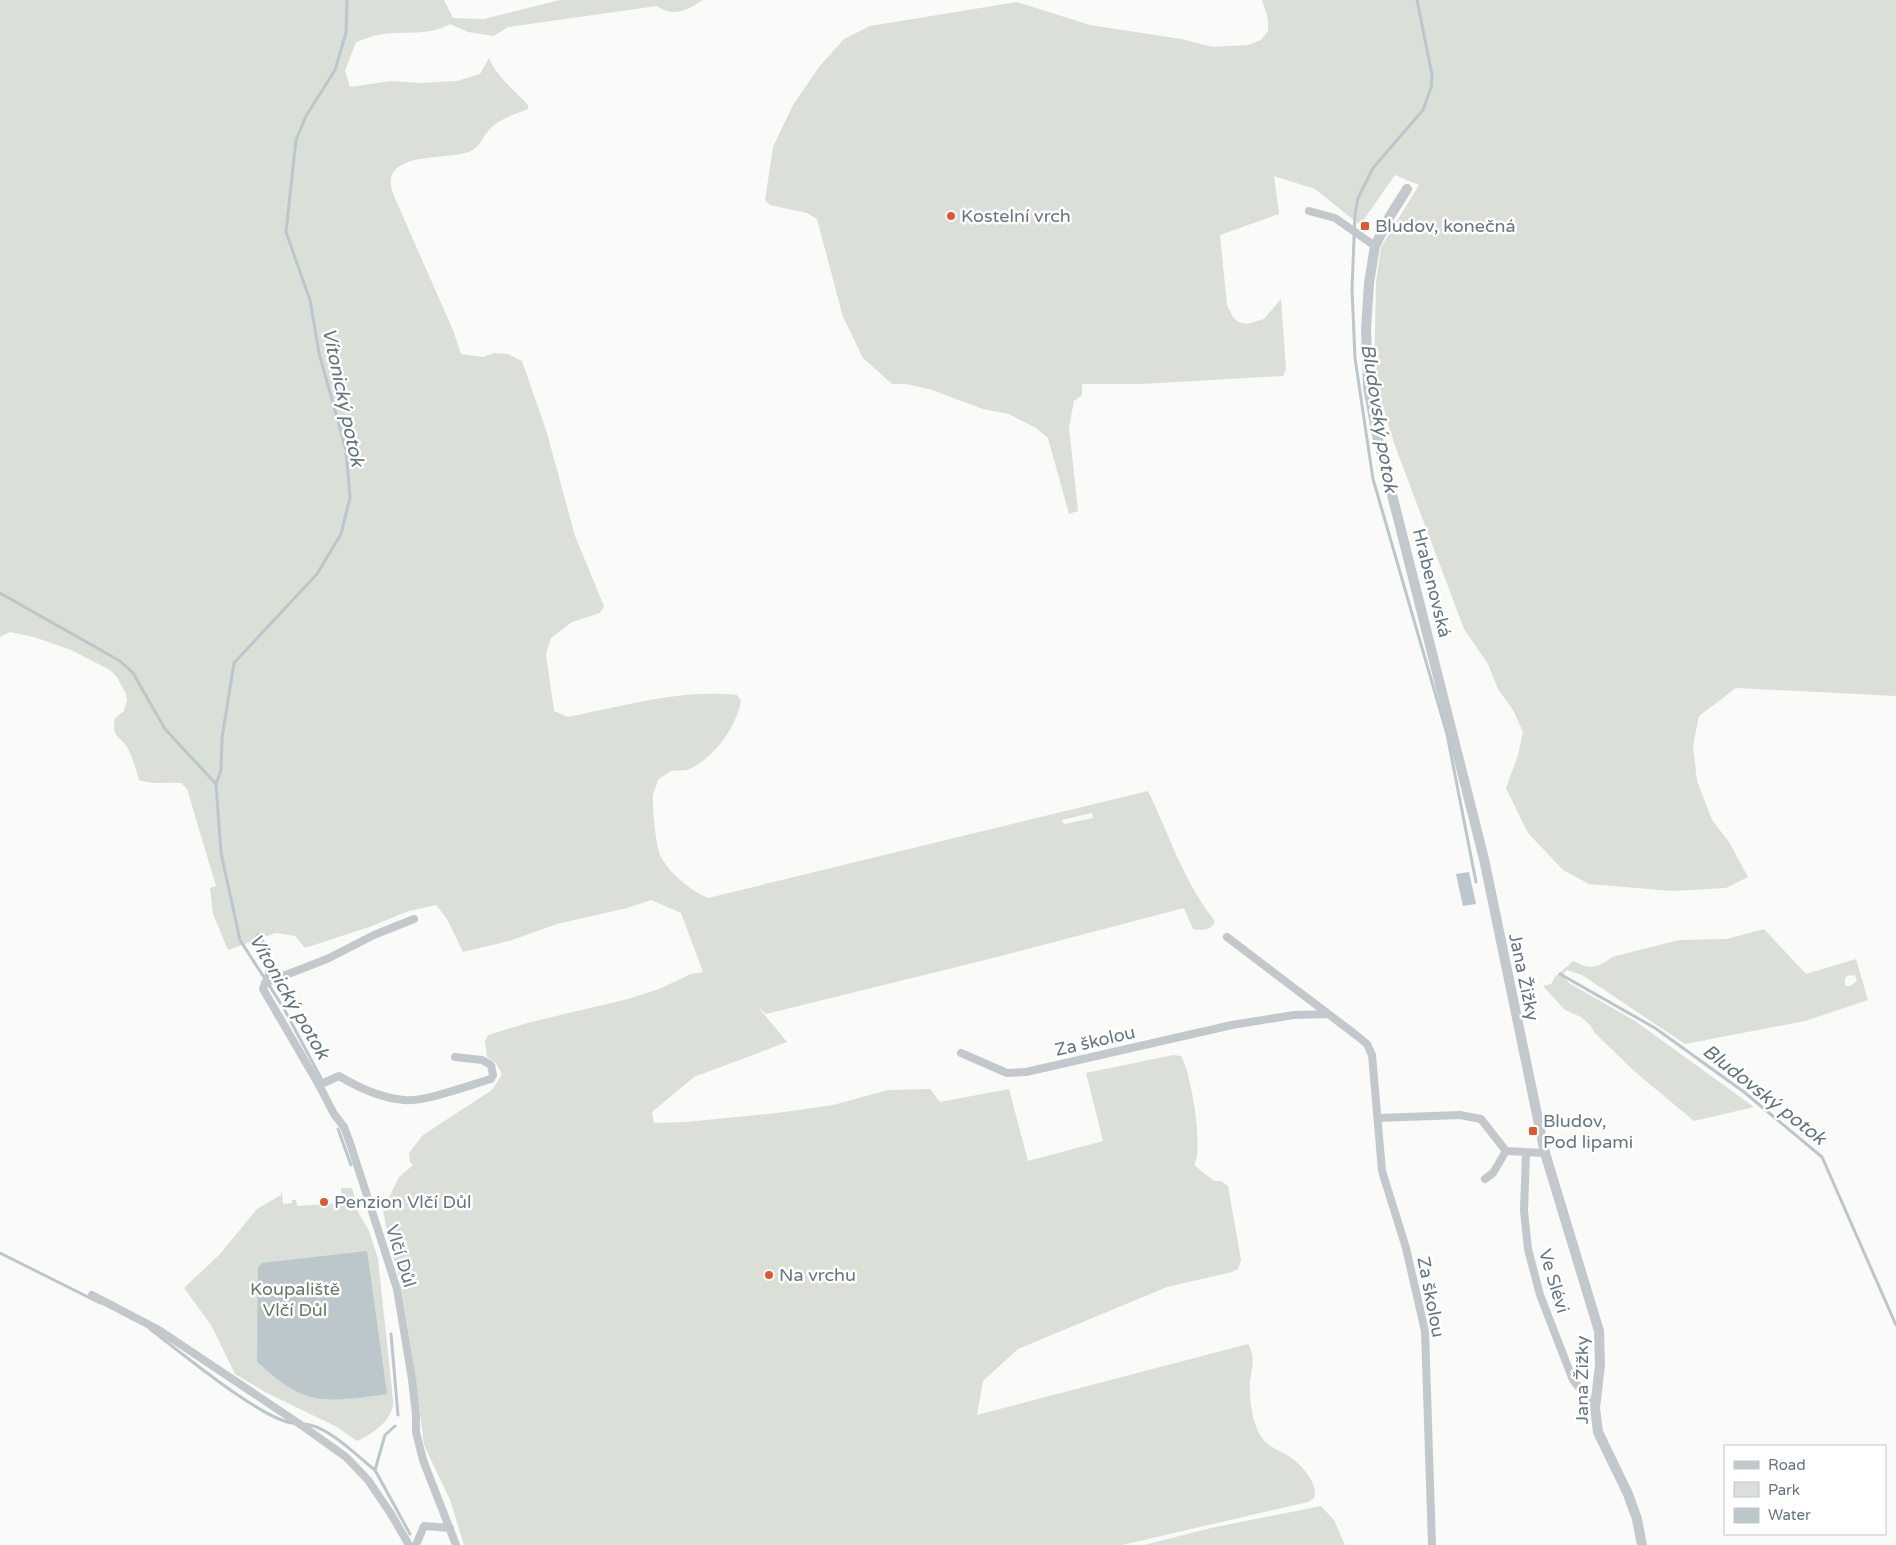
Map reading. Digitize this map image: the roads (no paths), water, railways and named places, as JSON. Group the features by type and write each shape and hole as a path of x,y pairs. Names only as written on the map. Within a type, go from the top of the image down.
{"street":[{"name":"Hrabenovská","path":"1407,189 1390,216 1375,246 1369,283 1366,329 1368,388 1380,444 1484,859 1497,925"},
{"path":"1309,210 1335,218 1375,246"},
{"path":"265,983 320,962 374,935 414,919"},
{"name":"Jana Žižky","path":"1497,925 1545,1153 1600,1331 1600,1365 1595,1408 1598,1432 1628,1494 1637,1519 1642,1545"},
{"name":"Za školou","path":"1228,937 1367,1044 1372,1055 1382,1171 1406,1248 1425,1331 1432,1545"},
{"name":"Vlčí Důl","path":"259,938 269,969 263,989 334,1114 344,1127 351,1146 397,1289 412,1380 416,1432 423,1460 456,1545"},
{"name":"Za školou","path":"961,1053 1007,1073 1026,1072 1232,1024 1294,1015 1328,1014"},
{"path":"319,1085 339,1076 359,1088 383,1096 406,1100 424,1098 491,1080 493,1075 490,1065 482,1060 455,1057"},
{"path":"1378,1118 1460,1115 1481,1119 1506,1150 1545,1153"},
{"path":"1485,1179 1493,1173 1506,1150"},
{"name":"Ve Slévi","path":"1526,1152 1524,1211 1528,1248 1540,1295 1573,1380 1595,1408"},
{"path":"92,1295 158,1330 346,1457 368,1480 409,1545"},
{"path":"416,1545 424,1526 450,1528"}],"water":[{"path":"1469,872 1476,904 1463,906 1456,874"},
{"path":"367,1251 387,1394 356,1398 324,1399 314,1398 292,1389 257,1362 258,1267 262,1263"}],"waterway":[{"name":"Vítonický potok","path":"322,1080 283,1007 240,940 221,853 216,784 221,770 222,738 234,663 317,574 341,534 350,498 346,450 319,353 310,300 286,232 296,140 306,116 335,70 346,33 347,0"},
{"name":"Bludovský potok","path":"1417,0 1432,75 1431,88 1423,110 1373,168 1358,198 1355,214 1352,289 1355,358 1373,479 1447,734 1476,882"},
{"path":"0,593 120,661 133,673 165,729 216,784"},
{"name":"Bludovský potok","path":"1560,974 1655,1028 1744,1092 1822,1157 1896,1325"},
{"name":"Vítonický potok","path":"338,1129 351,1165"},
{"path":"0,1253 100,1303"},
{"path":"150,1329 221,1384 263,1411 280,1420 294,1423"},
{"name":"Vítonický potok","path":"391,1334 398,1415"},
{"path":"303,1424 312,1425 331,1435 375,1470"},
{"name":"Vítonický potok","path":"395,1426 385,1435 375,1470 410,1534"}],"place":[{"name":"Kostelní vrch","path":"951,216"},
{"name":"Bludov, konečná","path":"1365,226"},
{"name":"Bludov, Pod lipami","path":"1533,1131"},
{"name":"Penzion Vlčí Důl","path":"324,1202"},
{"name":"Na vrchu","path":"769,1275"}],"park label":[{"name":"Koupaliště Vlčí Důl","path":"295,1299"}]}
